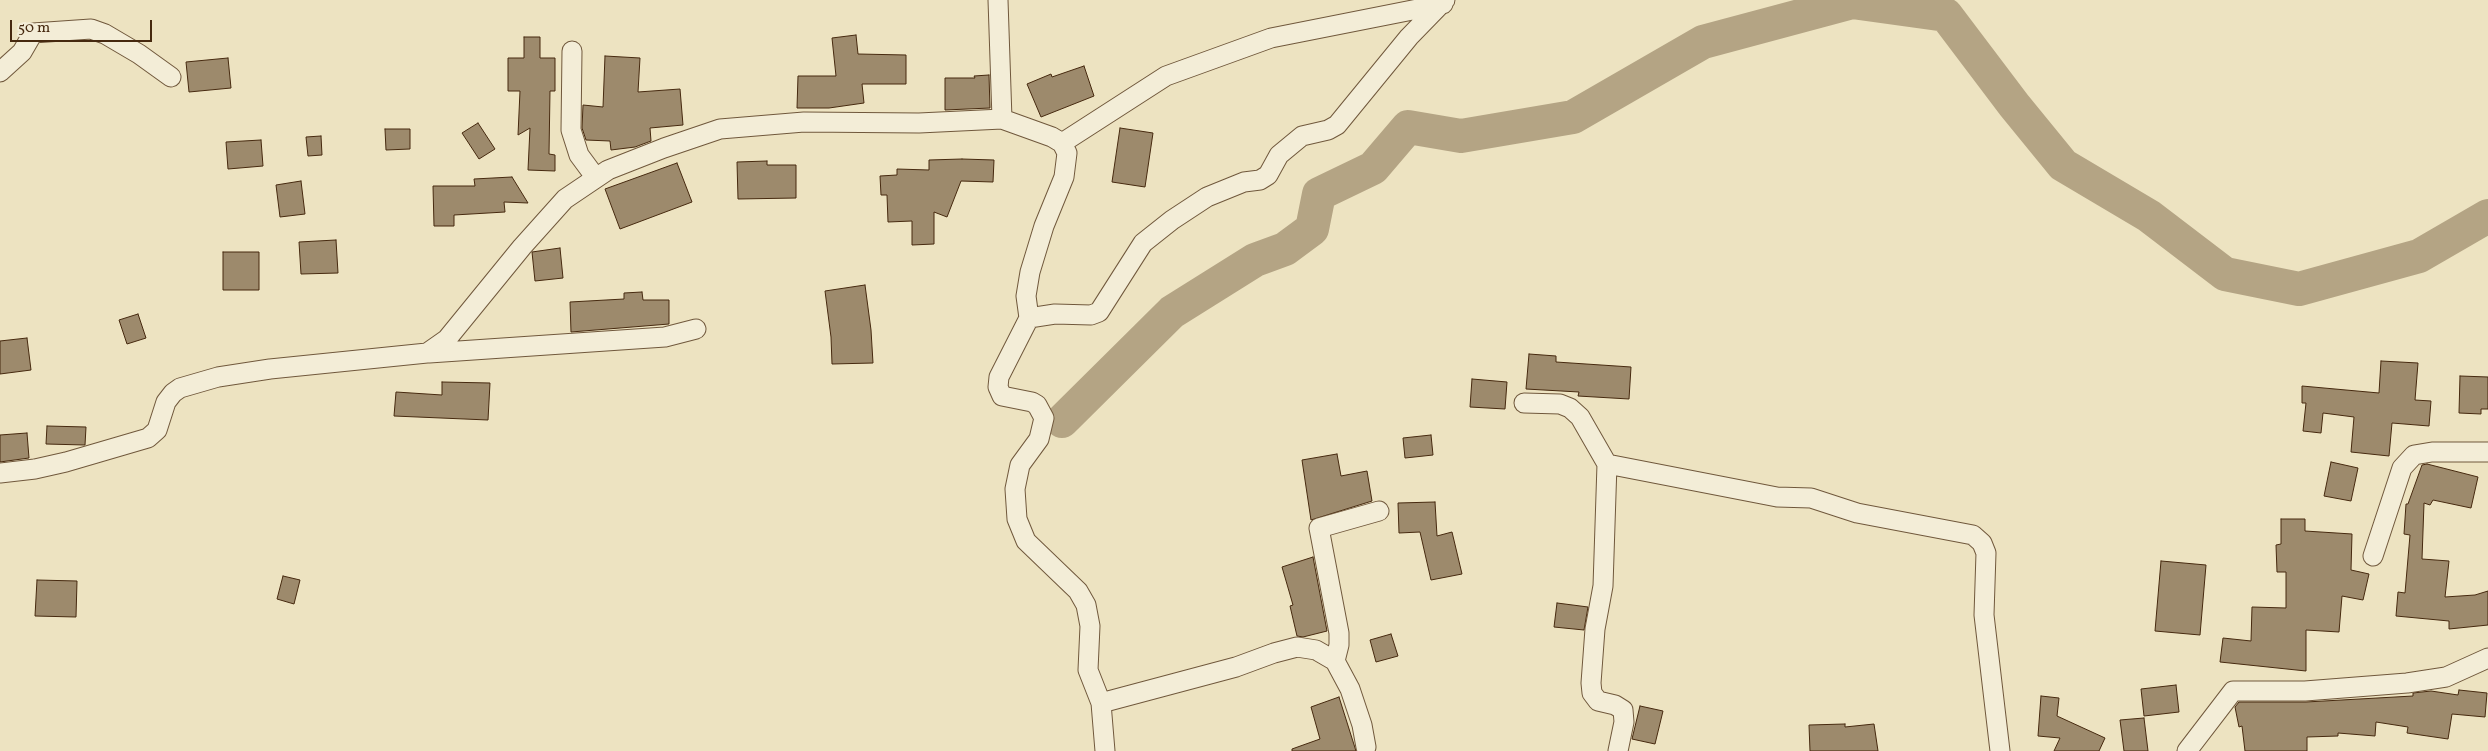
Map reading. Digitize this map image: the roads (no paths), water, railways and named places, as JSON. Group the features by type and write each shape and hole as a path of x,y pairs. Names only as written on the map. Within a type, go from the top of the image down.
{"street":[{"path":"998,0 1002,119"},
{"path":"1062,143 1166,76 1271,38 1444,2"},
{"path":"1029,318 1056,314 1091,315 1099,312 1106,303 1110,292 1143,244 1172,220 1207,197 1244,182 1260,180 1268,175 1279,155 1302,136 1328,130 1337,125 1409,37 1444,2"},
{"path":"0,72 22,52 33,33 92,29 114,39 171,77"},
{"path":"572,51 571,130 579,155 596,178"},
{"path":"427,353 447,339 522,247 565,199 608,170 720,129 804,122 919,123 1002,119 1062,143 1067,153 1064,177 1034,255 1026,296 1029,318 1006,362 998,387 1002,396 1032,402 1037,405 1044,418 1039,439 1020,465 1015,489 1017,519 1026,541 1078,590 1086,605 1090,626 1088,670 1101,703 1105,751"},
{"path":"0,473 35,469 66,462 148,438 157,430 166,402 173,393 180,388 218,377 427,353 665,337 696,329"},
{"path":"1524,403 1560,404 1570,408 1580,417 1607,464 1603,586 1595,628 1591,683 1594,697 1598,701 1620,706 1623,710 1624,722 1618,751"},
{"path":"2373,556 2402,468 2414,455 2432,452 2488,452"},
{"path":"1607,464 1777,497 1811,498 1856,513 1973,535 1982,543 1986,554 1984,615 2000,751"},
{"path":"1335,661 1339,645 1339,633 1319,528 1379,511"},
{"path":"1101,703 1177,684 1297,647 1316,650 1335,661 1353,698 1362,726 1366,747"},
{"path":"2187,751 2233,691 2305,691 2407,683 2446,677 2488,658"}],"waterway":[{"path":"1062,421 1172,312 1255,260 1285,249 1312,229 1319,194 1373,168 1408,127 1461,136 1573,117 1703,42 1852,2 1946,15 2014,105 2063,165 2149,216 2225,274 2299,289 2419,256 2488,216"}]}
